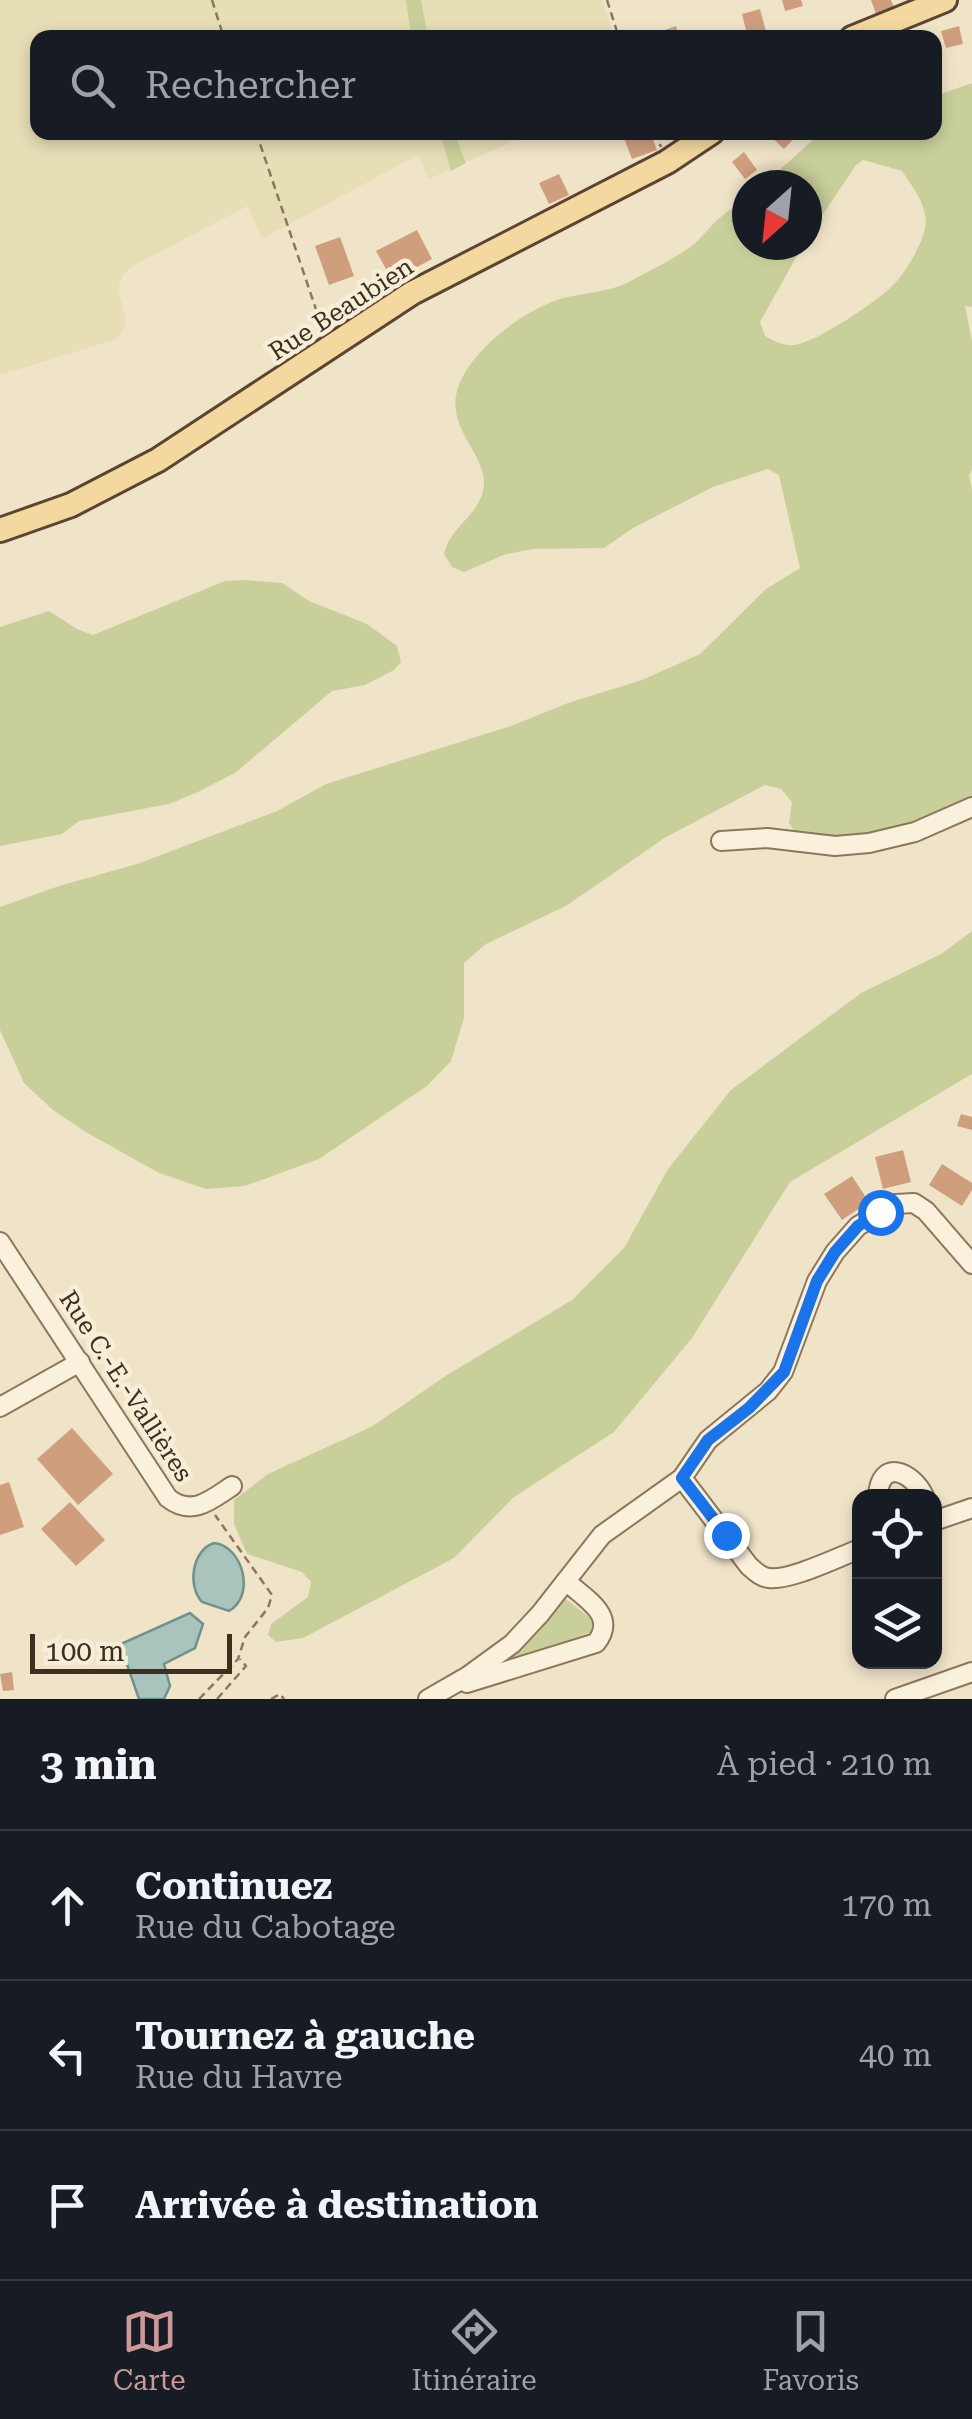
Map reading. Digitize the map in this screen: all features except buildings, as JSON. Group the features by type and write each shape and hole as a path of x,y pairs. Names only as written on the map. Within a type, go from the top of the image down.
{"main road":[{"path":"872,30 945,0"},
{"name":"Rue Beaubien","path":"0,530 71,504 158,460 412,293 667,162 700,140"}],"street":[{"path":"721,841 768,838 835,846 870,843 915,832 972,808"},
{"path":"428,1699 512,1644 602,1535 682,1478 708,1440 749,1408 784,1372 817,1281 858,1226 895,1204 914,1203 926,1211 972,1264"},
{"name":"Rue C.-E.-Vallières","path":"0,1242 168,1498 188,1508 208,1502 232,1486"},
{"path":"0,1407 80,1362"},
{"path":"879,1489 887,1474 899,1472 909,1476 919,1489"},
{"path":"682,1478 749,1566 762,1577 775,1579 852,1552"},
{"path":"942,1519 972,1508"},
{"path":"448,1688 596,1642 606,1626 604,1616 566,1582"},
{"path":"895,1699 972,1672"}],"path":[{"path":"212,0 221,30"},
{"path":"606,0 616,30"},
{"path":"259,140 314,306 332,346"},
{"path":"200,1699 238,1658 245,1637 268,1608 272,1595 208,1502"},
{"path":"217,1699 246,1666 238,1658"},
{"path":"271,1699 280,1694 284,1699"}],"shaded area":[{"path":"0,0 602,0 610,30 30,30 30,140 515,140 429,179 418,155 262,239 248,206 134,265 123,275 118,289 126,320 117,339 0,375"}],"green space":[{"path":"406,0 421,0 427,30 410,30"},
{"path":"972,83 972,307 965,306 972,341 972,802 953,812 852,843 797,835 789,823 792,802 781,789 765,785 666,837 566,906 486,944 464,963 464,1018 451,1061 427,1086 319,1159 245,1186 206,1189 159,1173 84,1131 24,1083 0,1030 0,907 137,864 277,811 326,784 642,680 700,654 766,589 800,568 779,475 768,469 713,487 633,528 604,548 533,549 506,554 464,572 452,567 444,554 453,535 478,504 484,484 479,462 457,417 457,391 485,347 532,311 563,298 619,286 689,248 732,209 732,260 795,260 760,322 765,336 794,345 815,338 870,304 900,277 923,236 923,206 902,171 863,160 822,216 822,170 780,170 813,140 942,140 942,94"},
{"path":"442,140 457,140 466,163 451,171"},
{"path":"225,581 282,583 309,601 367,624 397,646 401,662 365,685 332,691 235,773 198,792 169,804 79,821 62,834 0,846 0,627 49,611 93,635"},
{"path":"972,931 972,1074 790,1182 692,1338 614,1432 514,1497 454,1558 303,1638 276,1642 268,1635 271,1624 308,1597 311,1582 302,1572 247,1554 234,1524 234,1500 268,1474 371,1427 447,1375 572,1300 624,1248 668,1169 731,1090 861,993 941,954"},
{"path":"566,1599 594,1621 594,1631 512,1660 513,1653"}],"water":[{"path":"214,1543 232,1553 243,1572 242,1594 229,1611 202,1602 194,1587 197,1561"},
{"path":"190,1613 203,1624 195,1648 164,1664 170,1686 164,1699 139,1699 123,1643"}],"route":[{"path":"726,1535 682,1478 708,1440 768,1391 784,1372 817,1281 858,1226 880,1212"}]}
